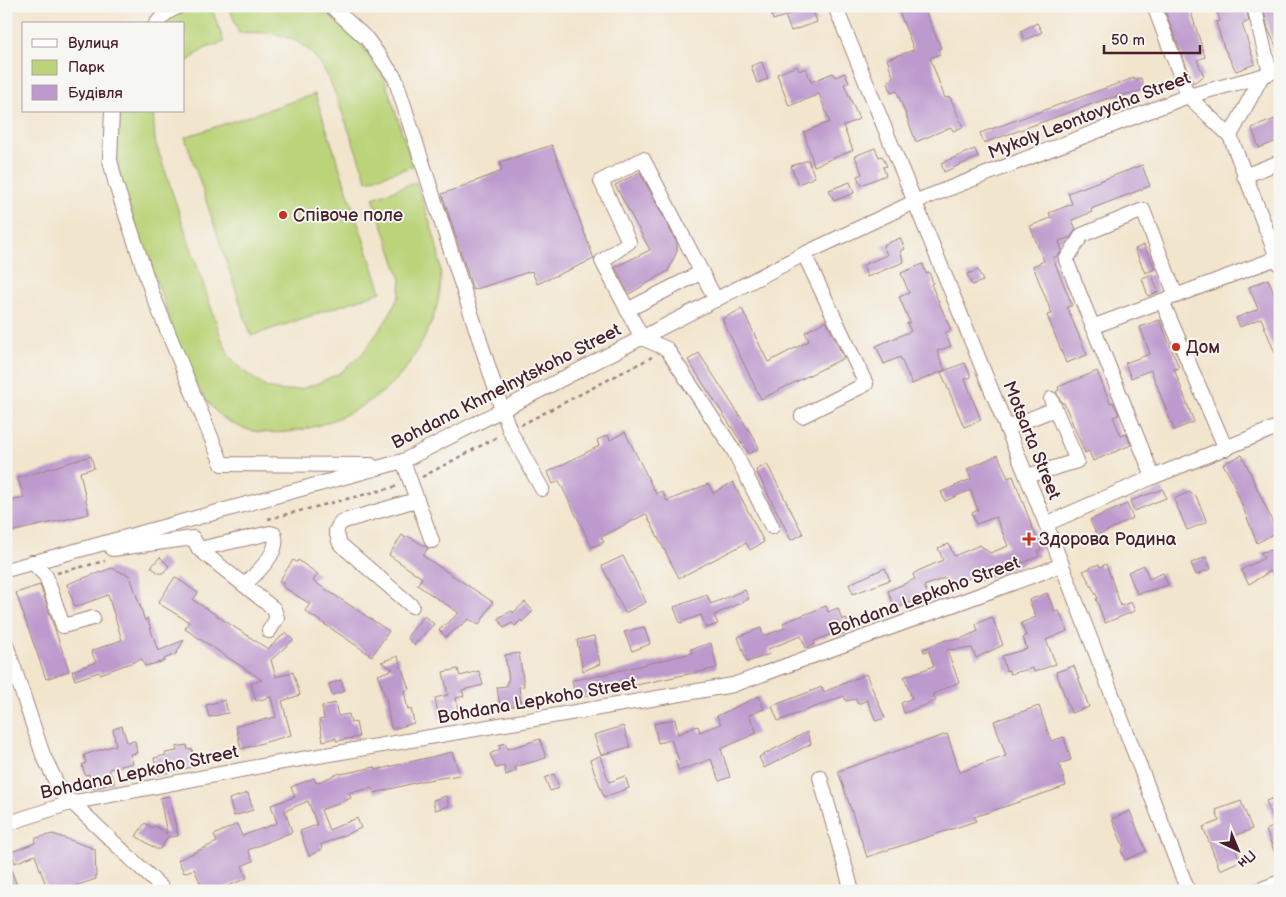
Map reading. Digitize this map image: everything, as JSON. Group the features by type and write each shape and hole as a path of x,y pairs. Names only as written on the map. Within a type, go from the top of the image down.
{"street":[{"path":"158,22 166,13 179,6"},
{"path":"331,6 367,39 395,78 502,409 510,431 542,489"},
{"name":"Motsarta Street","path":"835,6 1046,524 1188,891"},
{"path":"1092,327 1176,296 1278,262 1230,136 1188,96 1154,6"},
{"path":"1230,136 1270,72 1254,6"},
{"name":"Mykoly Leontovycha Street","path":"914,202 1188,96 1270,72"},
{"path":"112,112 110,160 116,185 152,292 222,464 389,466"},
{"path":"716,300 643,160 601,181 629,242 602,261 642,338 667,349 734,451 772,527"},
{"path":"1244,176 1280,162"},
{"name":"Bohdana Khmelnytskoho Street","path":"6,570 403,461 804,254 914,202"},
{"path":"1153,477 1066,260 1082,235 1143,210 1176,296"},
{"path":"802,416 866,384 804,254"},
{"path":"627,310 702,272"},
{"path":"1162,301 1226,449"},
{"path":"1006,428 1054,404 1077,461 1026,476"},
{"path":"1046,524 1153,477 1280,426"},
{"path":"403,461 432,541"},
{"path":"412,606 340,544 336,531 341,522 416,500"},
{"path":"199,549 270,533 274,534 276,541 271,553 244,585"},
{"path":"56,557 193,538 199,549 277,613 275,623 269,631"},
{"path":"32,562 46,576 63,626 92,618"},
{"name":"Bohdana Lepkoho Street","path":"6,824 70,803 282,763 733,685 1062,565"},
{"path":"6,644 54,781 70,803 165,891"},
{"path":"820,778 852,891"},
{"path":"1257,891 1280,882"}],"green space":[{"path":"192,6 211,6 224,42 204,49 185,63 185,22 168,22 174,16"},
{"path":"229,6 315,6 344,24 363,47 385,80 413,166 367,181 335,92 318,61 308,49 280,35 239,33"},
{"name":"Співоче поле","path":"315,94 381,292 251,336 185,137"},
{"path":"118,112 153,112 155,141 229,356 245,372 265,387 281,391 301,389 340,373 362,354 386,321 399,296 401,280 373,198 416,182 435,238 441,282 433,318 409,364 394,382 359,408 315,426 269,433 247,429 222,417 202,394 182,356 162,296 128,206 120,175 117,143"}],"building":[{"path":"769,6 783,6 786,15 811,6 817,22 791,31 785,16 773,20"},
{"path":"897,6 923,6 941,48 938,49 940,54 930,58 945,98 950,97 963,127 953,131 951,127 916,142 897,91 891,93 888,82 893,77 887,59 914,50"},
{"path":"1163,6 1189,6 1205,57 1197,60 1204,76 1193,83"},
{"path":"1215,6 1245,6 1249,21 1242,24 1255,64 1236,71 1224,48 1216,22 1220,21"},
{"path":"1263,6 1280,6 1280,54 1268,29"},
{"path":"1037,23 1042,32 1025,40 1021,31"},
{"path":"762,62 768,79 757,83 751,66"},
{"path":"797,66 799,71 806,68 811,82 833,73 835,77 845,73 849,82 844,84 859,119 843,126 853,150 814,166 804,132 830,122 819,94 789,106 777,74"},
{"path":"1134,78 1134,80 1141,78 1144,90 1106,99 984,143 980,133"},
{"path":"1280,117 1280,140 1259,148 1252,128"},
{"path":"552,145 594,259 537,284 532,271 473,290 442,194 502,171 500,162"},
{"path":"875,148 879,157 882,156 887,166 883,167 886,175 861,185 857,176 862,174 855,156"},
{"path":"975,149 978,157 944,172 941,163"},
{"path":"808,160 815,177 798,184 791,166"},
{"path":"1142,165 1150,186 1091,209 1092,212 1072,220 1076,229 1071,237 1059,241 1062,250 1059,255 1053,258 1072,305 1067,307 1087,355 1066,363 1047,315 1052,314 1033,266 1044,261 1030,226 1051,218 1049,213 1072,204 1068,193"},
{"path":"640,172 677,243 677,251 668,271 629,294 615,267 650,250 615,185"},
{"path":"850,182 854,193 834,201 829,190"},
{"path":"900,238 905,249 900,251 904,262 867,277 863,265 887,255 883,245"},
{"path":"1144,245 1155,269 1145,273 1135,249"},
{"path":"923,264 926,274 929,272 933,283 931,284 951,330 945,333 951,346 937,351 945,370 912,384 900,357 884,364 876,346 911,331 907,323 910,322 899,297 909,293 901,273"},
{"path":"978,270 983,281 972,285 967,274"},
{"path":"1152,274 1158,292 1148,296 1142,278"},
{"path":"1268,279 1280,307 1279,363 1261,318 1240,327 1236,318 1258,309 1249,287"},
{"path":"742,309 768,362 809,341 805,332 826,321 844,358 761,399 722,319"},
{"path":"1160,320 1179,368 1174,369 1194,422 1174,430 1151,370 1131,378 1125,363 1150,354 1140,327"},
{"path":"699,353 759,448 749,454 688,360"},
{"path":"965,363 971,377 965,379 981,420 964,427 941,372"},
{"path":"1097,371 1110,403 1113,402 1119,415 1113,417 1121,436 1126,434 1131,445 1093,461 1089,451 1085,453 1064,403 1062,403 1056,392 1059,390 1058,387"},
{"path":"625,432 656,494 662,491 667,501 708,484 713,493 733,482 764,542 750,550 746,543 679,578 646,514 601,537 604,542 592,547 559,481 553,484 548,472 599,446 597,440 608,435 610,440"},
{"path":"998,455 1008,478 1013,476 1041,550 1037,551 1039,556 984,579 982,574 949,585 946,578 942,579 924,586 928,595 895,609 888,591 915,579 913,574 943,560 938,548 949,544 954,556 980,545 990,553 1008,546 996,517 976,524 972,513 978,510 970,490 945,501 941,492 971,479 967,469"},
{"path":"1242,455 1277,532 1257,543 1232,480 1223,464"},
{"path":"91,456 94,468 80,472 89,514 6,533 6,502 24,498 18,478"},
{"path":"767,464 803,534 791,540 756,470"},
{"path":"1163,489 1166,498 1134,511 1130,501"},
{"path":"1189,492 1196,496 1207,522 1187,530 1174,499"},
{"path":"1127,504 1133,518 1097,536 1090,520"},
{"path":"402,535 406,538 408,536 428,548 423,556 493,602 479,625 469,619 446,637 439,630 459,613 417,585 422,578 389,555"},
{"path":"1280,549 1280,572 1272,575 1271,571 1249,584 1241,570 1264,558 1261,552"},
{"path":"623,556 646,602 625,613 602,566"},
{"path":"160,557 169,566 163,573 159,573 151,567"},
{"path":"1206,557 1211,569 1196,575 1191,563"},
{"path":"293,560 297,562 298,560 318,574 313,581 389,631 372,656 305,611 310,604 282,586 283,583 279,581"},
{"path":"1099,564 1100,567 1106,564 1121,606 1131,602 1135,611 1105,623 1096,599 1098,598 1083,571"},
{"path":"1144,565 1149,579 1163,573 1168,585 1137,594 1128,572"},
{"path":"112,568 130,576 145,621 147,618 158,651 184,640 176,654 164,659 165,661 145,666 142,659 100,674 99,672 75,680 72,671 96,662 91,651 122,640 108,595 75,607 67,584"},
{"path":"885,568 890,580 853,594 849,584"},
{"path":"175,577 198,593 193,600 268,649 286,632 293,640 271,660 276,677 293,672 300,695 282,701 291,735 241,749 236,726 276,717 271,697 256,701 251,683 262,680 185,629 189,622 158,603"},
{"path":"40,585 69,671 46,679 16,593"},
{"path":"745,590 749,599 714,615 718,624 706,628 701,615 680,623 674,607 707,595 711,604"},
{"path":"1047,593 1055,612 1059,611 1067,631 1046,640 1056,664 1034,672 1033,668 1010,674 1009,670 1006,671 1002,656 1027,649 1023,637 1026,636 1021,623 1036,617 1029,600"},
{"path":"525,602 533,611 522,622 521,620 515,626 512,623 504,628 498,618 512,611 513,613"},
{"path":"826,606 828,612 838,608 842,620 846,618 850,631 838,636 837,632 814,641 815,644 806,648 801,636 768,649 770,654 747,662 738,637 761,628 763,636 785,628 783,623"},
{"path":"424,616 434,624 414,645 407,637"},
{"path":"992,617 1003,645 976,658 972,648 947,650 959,682 933,694 936,701 904,713 901,703 912,698 904,677 934,666 929,651 924,652 923,649 946,640 960,639 978,631 976,624"},
{"path":"644,627 650,644 632,651 624,632"},
{"path":"594,636 600,664 583,671 577,640"},
{"path":"711,643 717,668 575,698 572,680 593,677 692,653 691,649"},
{"path":"519,653 524,686 519,687 521,705 500,708 497,687 507,686 507,681 509,680 505,655"},
{"path":"398,656 399,667 401,666 409,689 404,691 408,710 411,709 414,723 393,729 391,728 386,698 378,675 393,669 381,662"},
{"path":"1074,666 1089,707 1071,713 1056,672"},
{"path":"458,669 460,676 479,671 483,685 462,690 464,696 456,698 459,715 439,719 435,698 448,695 443,672"},
{"path":"866,674 885,718 876,721 867,700 858,704 856,699 846,701 844,696 778,721 772,706 822,687 824,692"},
{"path":"341,680 345,691 332,695 329,684"},
{"path":"759,696 764,709 749,715 757,733 721,749 730,777 719,781 711,759 679,771 675,761 679,760 671,740 658,743 654,724 675,719 678,734 698,726 700,732 721,724 717,716"},
{"path":"225,700 228,713 209,717 206,705"},
{"path":"335,703 338,716 349,714 351,723 356,722 359,737 336,741 336,738 323,741 319,720 324,719 322,706"},
{"path":"1039,706 1051,741 1064,737 1071,760 1059,764 1066,786 974,817 976,821 867,857 838,771 947,734 960,772 1006,756 994,721"},
{"path":"122,726 127,742 135,741 137,753 130,754 133,763 109,769 114,783 94,789 89,774 85,775 82,765 86,763 84,755 116,745 113,729"},
{"path":"623,726 630,747 601,755 594,735"},
{"path":"807,732 811,744 764,768 759,757"},
{"path":"540,739 546,758 515,767 516,771 506,775 504,766 496,768 490,754 500,749 499,745 505,743 508,749"},
{"path":"187,745 188,750 192,749 196,766 158,775 154,758 166,755 165,753 177,751 176,747"},
{"path":"452,752 460,775 422,781 374,793 372,788 349,793 351,798 321,810 329,830 357,818 361,828 321,845 322,849 309,856 300,831 317,825 308,801 285,811 292,832 248,850 253,861 242,866 247,878 226,887 228,891 204,891 194,869 184,873 178,860 217,842 214,835 237,824 242,836 277,823 271,805 295,797 291,787 314,778 316,783 340,773 375,767 376,770"},
{"path":"600,756 609,782 625,776 629,788 604,797 590,760"},
{"path":"554,774 559,788 550,791 545,778"},
{"path":"248,793 253,810 234,816 229,799"},
{"path":"169,796 178,836 168,837 160,849 156,849 136,836 145,823 152,828 154,825 167,834 160,798"},
{"path":"446,796 449,806 435,810 433,800"},
{"path":"1280,796 1279,864 1266,830 1276,826 1266,801"},
{"path":"1241,801 1252,829 1234,836 1235,839 1232,840 1240,861 1220,870 1203,827 1219,821 1216,810"},
{"path":"1130,811 1146,851 1125,860 1121,850 1124,848 1112,819"},
{"path":"53,834 95,849 96,879 75,886 77,891 48,891 35,855 15,863 11,852 35,843 36,838"},
{"path":"6,858 17,885 6,889"}],"place":[{"name":"Співоче поле","path":"283,215"},
{"name":"Дом","path":"1176,347"},
{"name":"Здорова Родина","path":"1029,539"}]}
